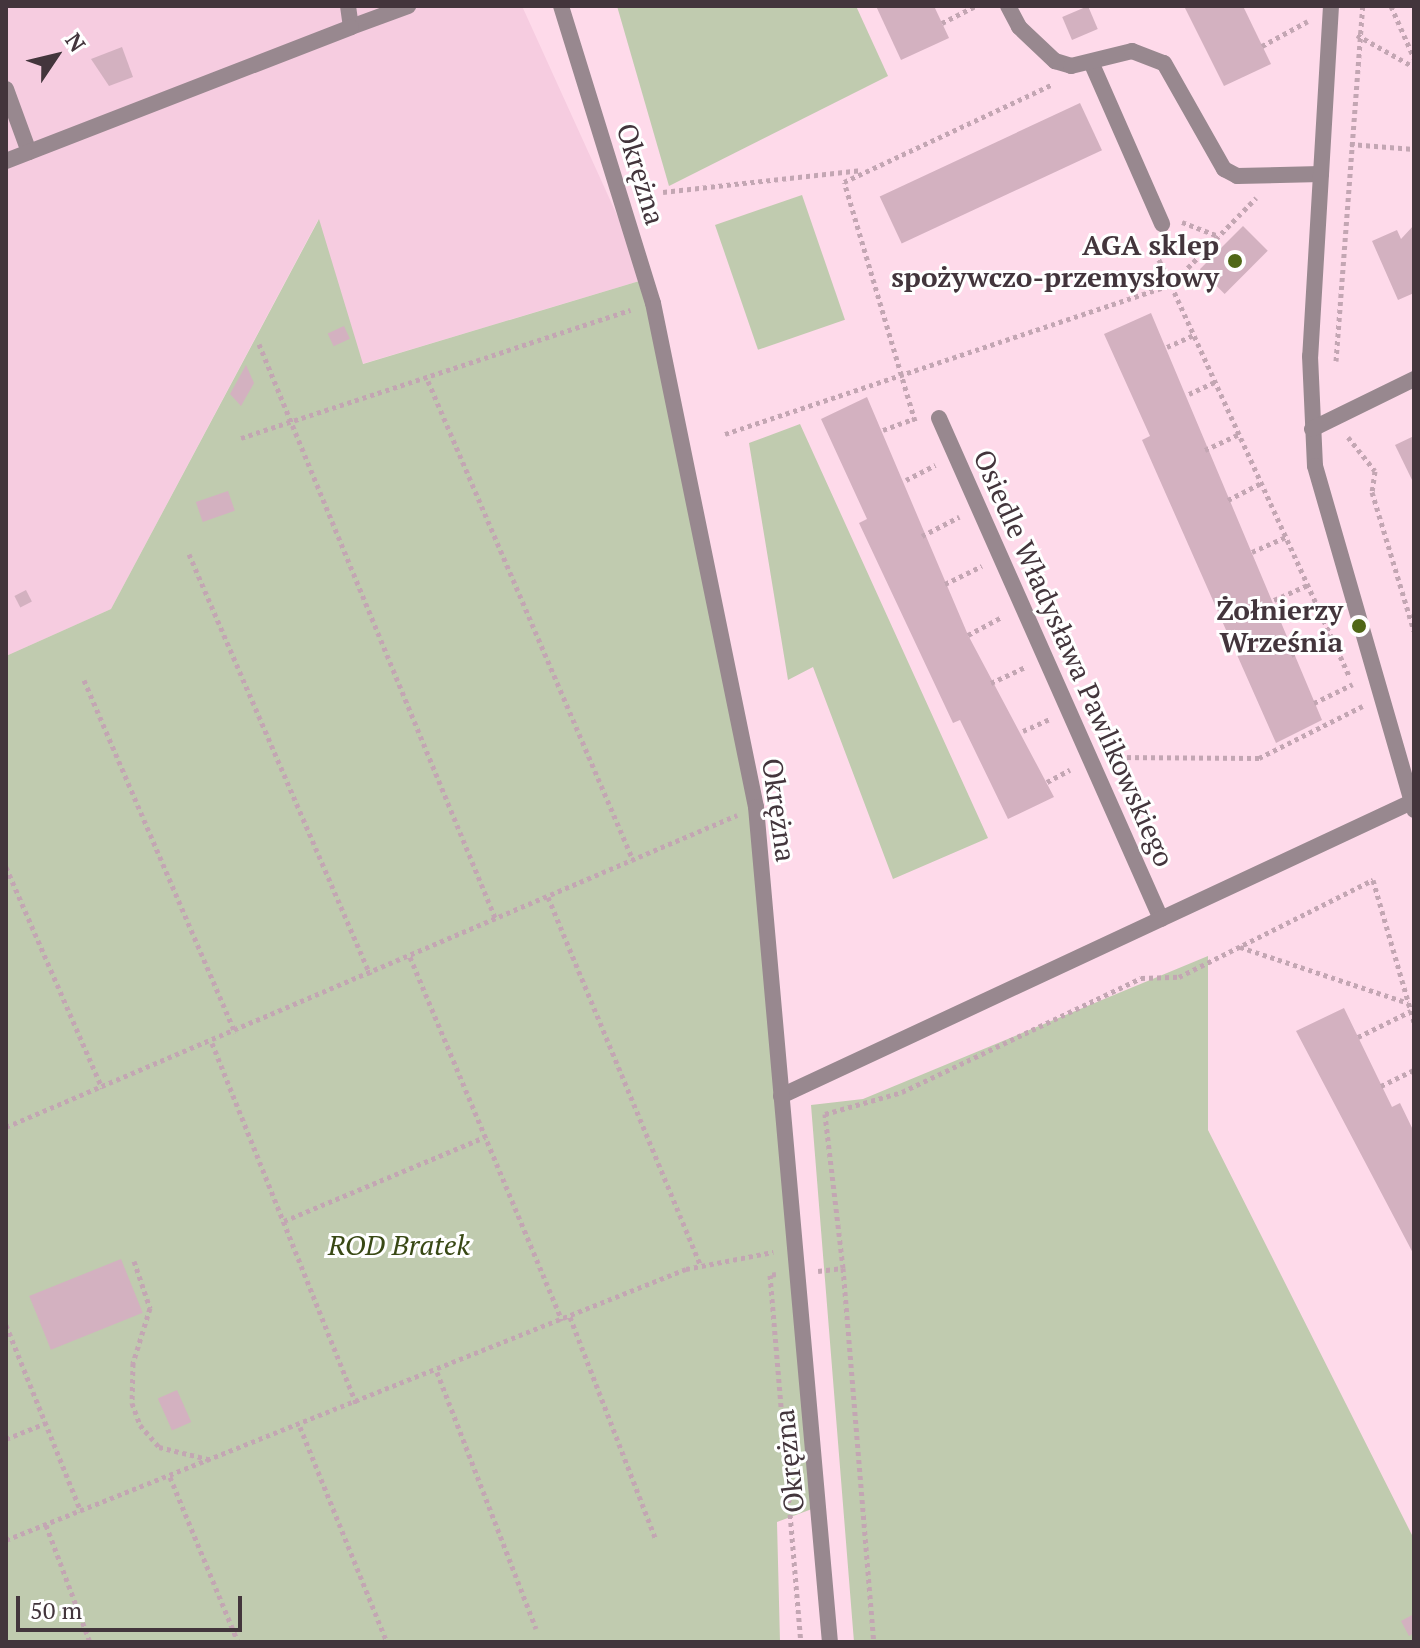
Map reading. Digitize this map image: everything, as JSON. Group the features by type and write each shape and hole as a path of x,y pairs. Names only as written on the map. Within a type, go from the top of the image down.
{"street":[{"path":"348,6 351,27"},
{"path":"6,161 408,6"},
{"name":"Okrężna","path":"561,6 653,303 756,807 830,1642"},
{"path":"1008,6 1055,61 1091,62 1152,54 1224,169 1321,174"},
{"path":"781,1096 1413,804 1323,508 1312,429 1321,174 1331,6"},
{"path":"1091,62 1162,224"},
{"path":"6,89 29,152"},
{"path":"1312,429 1414,379"},
{"name":"Osiedle Władysława Pawlikowskiego","path":"939,418 1084,763 1161,919"}],"path":[{"path":"942,23 975,6"},
{"path":"1262,46 1309,19 1303,6"},
{"path":"1336,366 1357,35 1363,6"},
{"path":"1391,6 1414,58"},
{"path":"1357,35 1414,67"},
{"path":"905,376 844,182 863,170 1058,82"},
{"path":"1350,144 1414,149"},
{"path":"663,192 863,170"},
{"path":"725,434 1171,285 1279,174"},
{"path":"1162,224 1174,219 1219,236"},
{"path":"1047,782 1084,763 1148,753 1259,758 1353,717 1363,707 1145,229"},
{"path":"241,438 428,381 653,303"},
{"path":"1167,347 1194,335"},
{"path":"259,344 496,920"},
{"path":"428,381 633,860"},
{"path":"1189,394 1215,382"},
{"path":"883,430 914,419"},
{"path":"1205,450 1239,434"},
{"path":"1348,437 1375,471 1372,492 1414,631"},
{"path":"906,480 936,465"},
{"path":"1228,500 1262,483"},
{"path":"922,536 960,517"},
{"path":"1252,552 1286,537"},
{"path":"189,554 370,975"},
{"path":"945,584 983,565"},
{"path":"1274,600 1308,585"},
{"path":"968,635 1007,615"},
{"path":"1291,655 1330,635"},
{"path":"991,683 1031,665"},
{"path":"84,680 235,1033"},
{"path":"1314,703 1353,684"},
{"path":"1023,731 1055,717"},
{"path":"6,1127 212,1043 756,807"},
{"path":"6,867 102,1088"},
{"path":"843,1268 825,1114 902,1092 1141,978 1179,977 1373,880 1414,1022"},
{"path":"548,897 701,1266"},
{"path":"1240,947 1409,1003"},
{"path":"410,957 562,1320"},
{"path":"1358,1037 1411,1011"},
{"path":"212,1043 357,1405"},
{"path":"1381,1086 1414,1070"},
{"path":"284,1221 485,1137"},
{"path":"6,1540 357,1405 701,1266 794,1248"},
{"path":"134,1261 150,1308 133,1363 132,1403 140,1425 159,1447 213,1461"},
{"path":"570,1317 656,1540"},
{"path":"6,1325 81,1512"},
{"path":"437,1372 536,1629"},
{"path":"6,1439 46,1423"},
{"path":"300,1427 387,1642"},
{"path":"170,1477 238,1642"},
{"path":"46,1525 90,1642"}],"shaded area":[{"path":"6,6 522,6 646,279 362,364 318,220 111,609 6,656"}],"green space":[{"path":"617,6 856,6 888,76 669,186"},
{"path":"802,195 845,320 758,350 715,225"},
{"name":"ROD Bratek","path":"319,219 363,364 646,279 756,807 820,1506 777,1522 780,1642 6,1642 6,656 111,609"},
{"path":"800,424 988,838 893,879 813,667 788,680 749,443"},
{"path":"1208,956 1208,1130 1414,1539 1414,1642 854,1642 811,1105 863,1099"}],"building":[{"path":"876,6 934,6 949,38 901,60"},
{"path":"1088,6 1098,29 1072,40 1062,17"},
{"path":"1184,6 1243,6 1271,64 1224,86"},
{"path":"122,47 133,77 109,86 91,59"},
{"path":"1080,103 1102,150 902,244 880,196"},
{"path":"1414,225 1414,293 1398,300 1372,241 1397,230 1401,239"},
{"name":"AGA sklep spożywczo-przemysłowy","path":"1243,226 1268,251 1225,294 1200,269"},
{"path":"1151,313 1322,720 1276,743 1142,440 1150,436 1104,334"},
{"path":"344,326 350,339 334,346 328,334"},
{"path":"246,365 254,383 241,406 230,394"},
{"path":"867,397 968,635 1054,797 1008,819 960,720 953,723 859,523 867,519 821,419"},
{"path":"1414,436 1414,484 1395,445"},
{"path":"228,491 235,511 203,522 196,502"},
{"path":"26,590 32,602 20,607 14,596"},
{"path":"1344,1008 1392,1107 1400,1103 1414,1132 1414,1255 1296,1031"},
{"path":"121,1259 143,1313 51,1350 29,1296"},
{"path":"177,1390 191,1422 172,1431 158,1399"},
{"path":"1414,1614 1414,1633 1409,1636 1401,1621"}],"place":[{"name":"AGA sklep spożywczo-przemysłowy","path":"1235,261"},
{"name":"Żołnierzy Września","path":"1359,626"}]}
